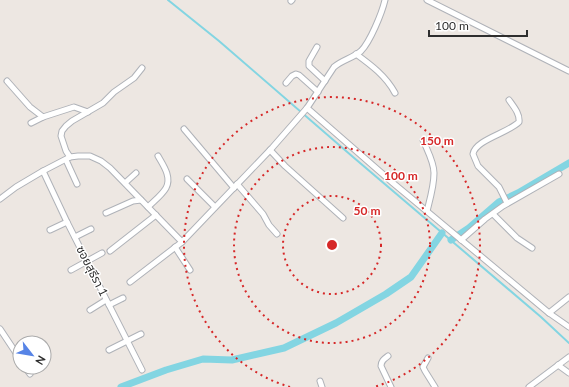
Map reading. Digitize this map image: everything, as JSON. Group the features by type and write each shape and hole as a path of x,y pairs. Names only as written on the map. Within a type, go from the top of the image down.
{"street":[{"path":"130,282 182,242 270,150 300,116 334,67 338,63 361,51 377,22 385,0"},
{"path":"427,0 569,71"},
{"path":"317,47 309,61 309,66 325,81"},
{"path":"356,54 382,75 395,93"},
{"path":"77,184 62,143 62,131 72,121 103,103 114,92 134,78 142,68"},
{"path":"286,83 296,74 318,92"},
{"path":"7,81 30,107 43,117"},
{"path":"506,201 500,187 478,166 473,154 478,146 519,122 518,114 509,100"},
{"path":"31,123 43,117 74,107 88,112"},
{"path":"306,109 458,238 549,313 569,327"},
{"path":"184,129 262,214 277,234"},
{"path":"423,140 428,151 434,173 427,211"},
{"path":"270,150 343,218"},
{"path":"0,199 16,187 68,158 90,156 101,161 110,168 182,242"},
{"path":"148,207 166,190 167,173 158,156"},
{"name":"ซอยสุธีรา 1","path":"43,171 74,237 142,370"},
{"path":"125,183 136,173"},
{"path":"458,238 493,214 506,201 559,174"},
{"path":"187,179 215,207"},
{"path":"106,213 132,201 141,200"},
{"path":"493,214 517,238 532,248"},
{"path":"110,251 156,215"},
{"path":"50,230 67,222"},
{"path":"74,237 91,229"},
{"path":"175,247 190,270"},
{"path":"71,270 102,253"},
{"path":"549,313 569,297"},
{"path":"109,305 123,298"},
{"path":"90,310 106,300"},
{"path":"0,329 12,347"},
{"path":"109,350 141,334"},
{"path":"388,356 383,360 381,366 391,387"},
{"path":"529,387 569,357"},
{"path":"428,358 423,367 435,387"},
{"path":"558,365 569,373"},
{"path":"320,381 322,387"}],"waterway":[{"path":"168,0 219,41 541,317 569,343"},
{"path":"451,240 469,228 499,202 518,193 569,163"},
{"path":"121,387 166,370 203,359 232,360 284,348 336,323 386,294 411,277 442,233"}]}
